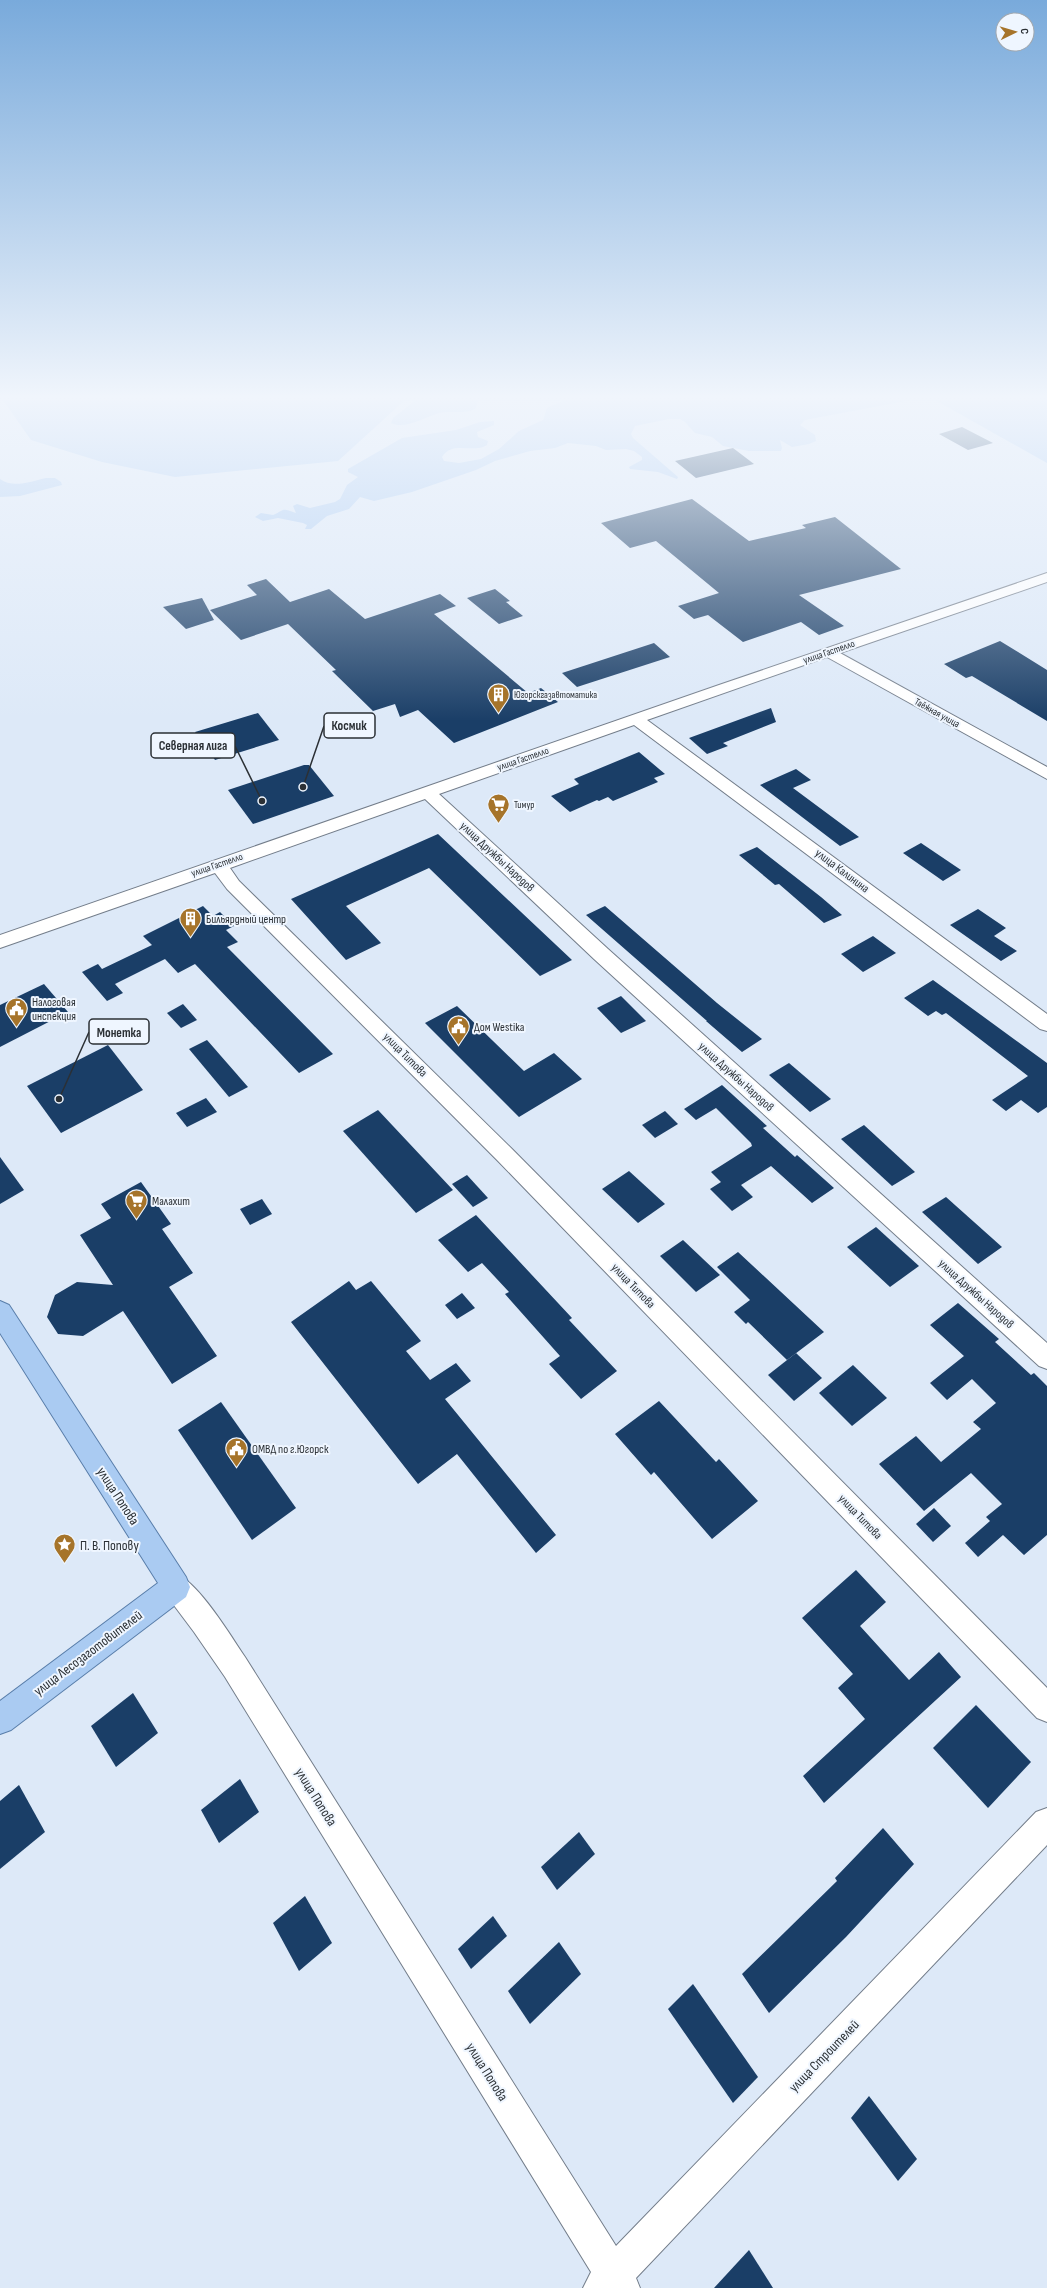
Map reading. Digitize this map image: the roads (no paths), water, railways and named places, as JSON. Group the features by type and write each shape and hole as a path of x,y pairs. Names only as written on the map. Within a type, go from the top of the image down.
{"main road":[{"name":"улица Попова","path":"0,1312 176,1587"},
{"name":"улица Лесозаготовителей","path":"0,1719 176,1587"}],"street":[{"name":"улица Гастелло","path":"0,942 828,652 1047,577"},
{"name":"Таёжная улица","path":"828,652 1047,774"},
{"name":"улица Калинина","path":"636,719 1047,1024"},
{"name":"улица Дружбы Народов","path":"428,792 601,954 1047,1358"},
{"name":"улица Титова","path":"219,865 232,885 505,1155 1047,1708"},
{"name":"улица Попова","path":"176,1587 204,1622 235,1667 612,2284"},
{"name":"улица Строителей","path":"612,2284 1047,1823"}],"place":[{"name":"Югорскгазавтоматика","path":"498,714"},
{"name":"Космик","path":"303,787"},
{"name":"Северная лига","path":"262,801"},
{"name":"Тимур","path":"498,824"},
{"name":"Бильярдный центр","path":"191,938"},
{"name":"Налоговая инспекция","path":"17,1028"},
{"name":"Дом Westika","path":"458,1046"},
{"name":"Монетка","path":"59,1099"},
{"name":"Малахит","path":"137,1220"},
{"name":"ОМВД по г.Югорск","path":"236,1468"},
{"name":"П. В. Попову","path":"64,1564"}]}
